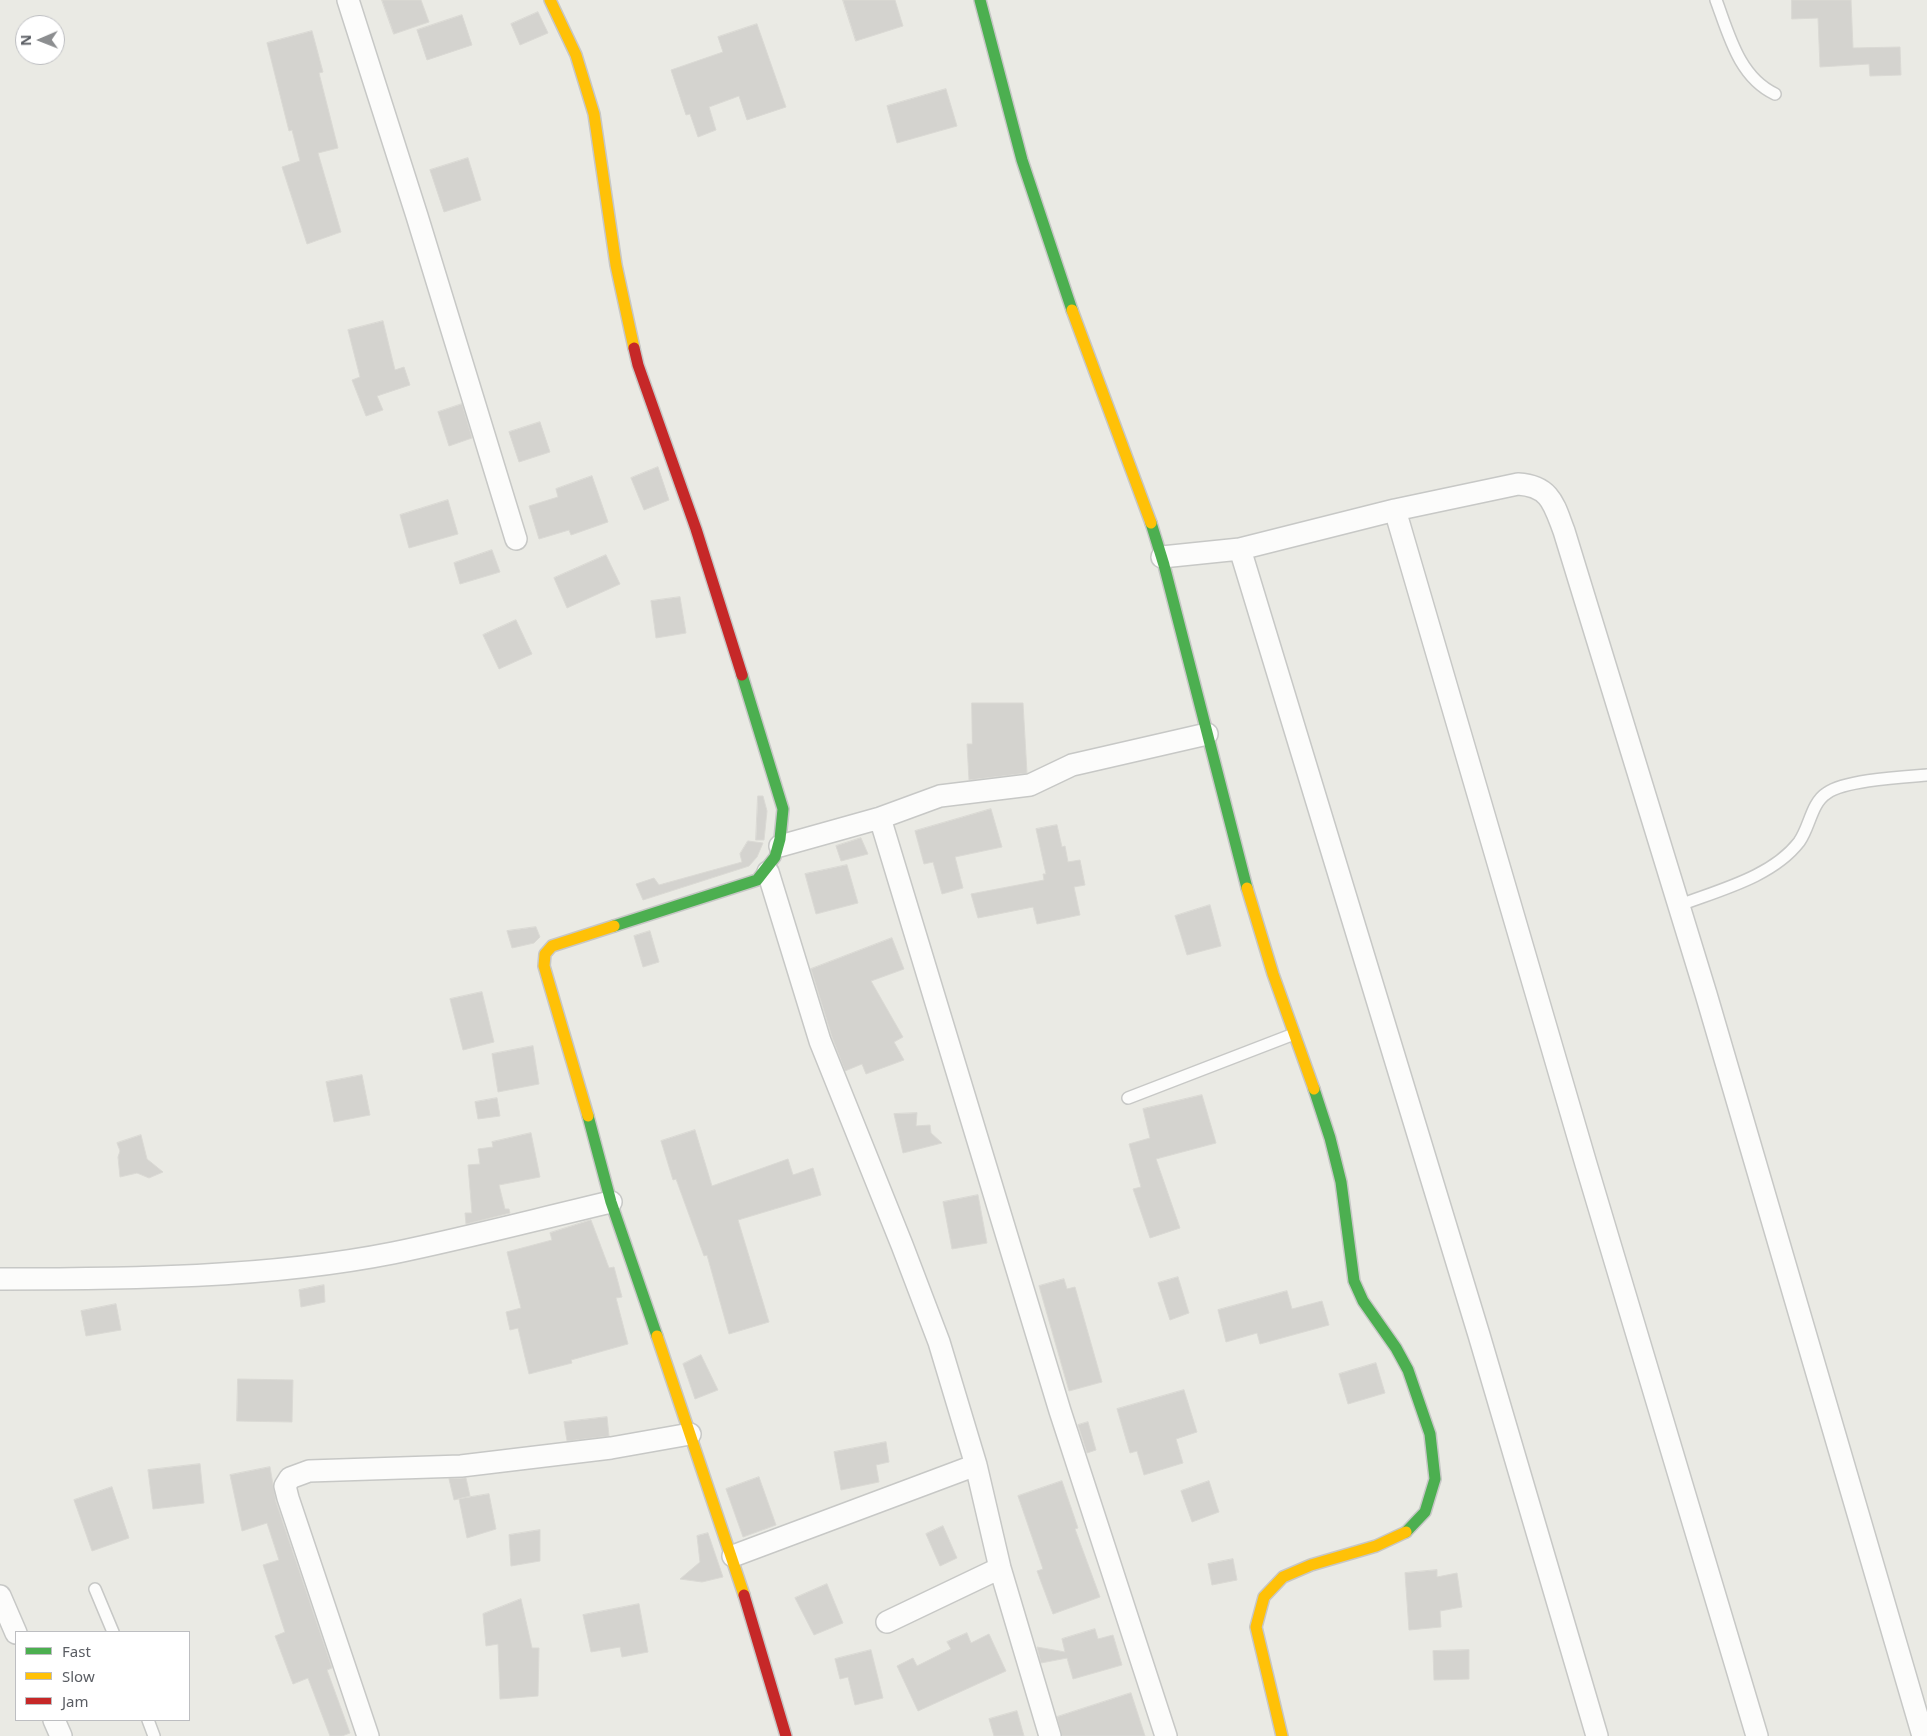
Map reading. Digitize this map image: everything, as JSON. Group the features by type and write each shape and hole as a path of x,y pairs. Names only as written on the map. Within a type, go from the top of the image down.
{"street":[{"path":"348,0 417,216 516,540"},
{"path":"550,0 576,55 594,114 616,265 638,365 696,530 783,809 780,846 768,872 757,880 741,887 552,946 545,954 546,974 582,1093 611,1202 690,1434 734,1556 786,1736"},
{"path":"980,0 1020,152 1050,250 1132,464 1162,557 1255,917 1327,1129 1340,1180 1349,1258 1355,1284 1363,1304 1402,1358 1426,1420 1435,1478 1430,1502 1422,1518 1407,1530 1373,1549 1350,1556 1315,1562 1282,1577 1263,1595 1256,1613 1256,1627 1282,1736"},
{"path":"986,21 990,0"},
{"path":"1162,557 1240,549 1395,510 1518,484 1538,488 1548,494 1564,531 1680,905 1923,1736"},
{"path":"1395,510 1589,1174 1757,1736"},
{"path":"1240,549 1479,1335 1597,1736"},
{"path":"780,846 880,818 940,796 1022,786 1072,764 1207,734"},
{"path":"880,818 1058,1402 1166,1736"},
{"path":"768,872 820,1041 939,1342 976,1464 1000,1568 1050,1736"},
{"path":"0,1279 111,1279 310,1265 392,1253 611,1202"},
{"path":"368,1736 288,1498 285,1486 290,1478 309,1471 461,1466 611,1448 690,1434"},
{"path":"734,1556 976,1464"},
{"path":"887,1622 1000,1568"},
{"path":"0,1596 15,1631"},
{"path":"54,1721 61,1736"}],"lane":[{"path":"1716,0 1740,58 1756,82 1775,94"},
{"path":"1680,905 1732,886 1758,874 1782,858 1798,843 1819,798 1828,792 1842,786 1927,775"},
{"path":"1128,1098 1294,1034"},
{"path":"96,1589 113,1631"},
{"path":"148,1721 154,1736"}],"building":[{"path":"382,0 421,0 429,22 394,34"},
{"path":"843,0 895,0 903,26 856,41"},
{"path":"1792,0 1851,0 1853,48 1900,47 1901,75 1870,76 1869,64 1820,67 1818,18 1792,19"},
{"path":"538,12 548,33 520,45 511,24"},
{"path":"462,15 472,45 427,60 417,30"},
{"path":"757,24 786,107 747,120 739,96 709,107 716,130 698,137 690,114 686,115 671,70 723,52 718,37"},
{"path":"312,31 323,72 319,73 338,148 318,153 341,232 307,244 282,167 300,161 292,130 289,131 267,43"},
{"path":"946,89 957,126 897,143 887,106"},
{"path":"468,158 481,200 444,212 430,170"},
{"path":"383,321 395,370 404,367 410,385 377,396 383,410 366,416 352,380 360,377 348,330"},
{"path":"462,404 472,438 449,446 438,412"},
{"path":"540,422 550,452 519,462 509,432"},
{"path":"658,467 669,500 644,510 631,478"},
{"path":"592,476 608,522 571,535 569,530 539,539 529,506 558,497 556,489"},
{"path":"448,500 458,534 409,548 400,515"},
{"path":"492,550 500,572 460,584 454,563"},
{"path":"606,555 620,584 567,608 554,578"},
{"path":"680,597 686,633 656,638 651,601"},
{"path":"516,620 532,654 499,669 483,635"},
{"path":"972,703 1023,703 1027,773 969,780 967,744 972,744"},
{"path":"758,796 763,796 767,811 764,840 756,840"},
{"path":"991,809 1002,847 955,857 963,888 942,894 933,862 924,864 915,831"},
{"path":"1057,825 1062,847 1065,846 1068,862 1080,860 1085,885 1074,887 1080,915 1037,924 1033,907 978,918 971,894 1044,880 1043,874 1046,874 1036,829"},
{"path":"861,838 868,854 841,861 836,846"},
{"path":"748,841 763,843 757,857 749,866 643,900 636,884 654,878 659,885 742,862 740,854"},
{"path":"847,865 858,903 816,914 805,874"},
{"path":"1210,905 1221,946 1187,955 1175,916"},
{"path":"536,927 540,937 534,943 512,948 507,931"},
{"path":"650,931 659,962 643,967 634,936"},
{"path":"892,938 904,969 871,981 903,1037 894,1042 904,1060 866,1074 862,1064 845,1071 832,1037 811,969"},
{"path":"482,992 494,1042 463,1050 450,999"},
{"path":"533,1046 539,1084 498,1092 492,1054"},
{"path":"362,1075 370,1115 334,1122 326,1082"},
{"path":"1202,1095 1216,1143 1156,1159 1180,1228 1150,1238 1133,1189 1141,1187 1129,1144 1150,1138 1143,1109"},
{"path":"497,1098 500,1116 478,1119 475,1102"},
{"path":"917,1113 916,1126 930,1125 931,1133 942,1143 903,1153 894,1114"},
{"path":"695,1130 712,1186 788,1159 793,1175 813,1168 821,1195 738,1220 769,1322 729,1334 707,1255 704,1256 676,1179 673,1180 661,1141"},
{"path":"531,1133 540,1177 499,1185 505,1209 509,1209 510,1213 466,1224 465,1213 472,1213 468,1165 480,1164 478,1149 493,1147 492,1142"},
{"path":"141,1135 147,1159 163,1172 149,1178 137,1173 120,1177 118,1157 120,1151 117,1143"},
{"path":"978,1195 987,1243 952,1249 943,1202"},
{"path":"591,1220 609,1268 614,1267 622,1297 616,1298 628,1344 571,1360 572,1363 529,1374 518,1328 510,1330 506,1312 521,1308 507,1252 552,1240 550,1233"},
{"path":"1178,1277 1189,1313 1170,1320 1158,1283"},
{"path":"1064,1279 1067,1289 1075,1287 1102,1382 1069,1391 1039,1286"},
{"path":"324,1285 325,1302 301,1307 299,1290"},
{"path":"1287,1291 1292,1309 1322,1301 1329,1325 1260,1344 1257,1333 1226,1342 1218,1310"},
{"path":"116,1304 121,1330 86,1336 81,1311"},
{"path":"701,1355 718,1390 695,1399 683,1364"},
{"path":"1376,1363 1385,1393 1348,1404 1339,1374"},
{"path":"238,1379 293,1380 292,1422 237,1421"},
{"path":"1184,1390 1197,1432 1176,1439 1183,1463 1144,1475 1137,1451 1130,1453 1117,1409"},
{"path":"607,1417 609,1436 567,1441 564,1422"},
{"path":"1088,1422 1096,1450 1087,1453 1078,1425"},
{"path":"886,1442 889,1462 876,1465 879,1482 841,1490 834,1452"},
{"path":"200,1464 204,1503 153,1509 148,1470"},
{"path":"270,1467 276,1502 332,1668 327,1670 350,1733 342,1736 330,1736 308,1678 293,1684 275,1636 285,1632 263,1565 279,1560 267,1523 242,1531 230,1475"},
{"path":"759,1477 776,1525 743,1537 726,1489"},
{"path":"466,1478 470,1496 454,1500 449,1479"},
{"path":"1062,1481 1078,1528 1075,1529 1100,1597 1053,1614 1037,1571 1043,1569 1018,1496"},
{"path":"1209,1481 1219,1512 1192,1522 1181,1491"},
{"path":"112,1487 129,1538 92,1551 74,1500"},
{"path":"489,1494 496,1529 467,1538 459,1499"},
{"path":"943,1526 957,1558 940,1566 926,1534"},
{"path":"540,1530 540,1561 511,1566 509,1535"},
{"path":"708,1533 723,1577 702,1582 680,1579 700,1562 697,1536"},
{"path":"1233,1559 1237,1580 1212,1585 1208,1564"},
{"path":"1437,1570 1437,1577 1457,1573 1462,1607 1440,1611 1441,1627 1409,1630 1405,1573"},
{"path":"827,1584 843,1623 814,1635 795,1598"},
{"path":"521,1599 532,1648 539,1648 538,1696 500,1699 498,1644 486,1646 483,1614"},
{"path":"639,1604 648,1652 622,1657 620,1647 591,1652 583,1615"},
{"path":"1095,1629 1098,1639 1113,1635 1122,1665 1073,1679 1067,1658 1041,1663 1037,1647 1065,1652 1062,1639"},
{"path":"967,1633 971,1643 989,1634 1006,1671 918,1711 897,1666 913,1658 917,1666 951,1649 947,1642"},
{"path":"871,1650 883,1698 855,1705 848,1677 840,1679 835,1659"},
{"path":"1469,1650 1469,1679 1434,1680 1433,1651"},
{"path":"1131,1693 1145,1736 1062,1736 1057,1717"},
{"path":"1017,1711 1024,1736 994,1736 989,1719"}],"traffic: fast":[{"path":"980,0 1022,160 1072,310"},
{"path":"1151,523 1164,565 1247,888"},
{"path":"614,926 757,880 775,857 780,839 783,809 742,675"},
{"path":"1314,1089 1330,1138 1341,1182 1354,1281 1363,1301 1396,1348 1408,1370 1430,1434 1435,1479 1425,1512 1406,1532"},
{"path":"588,1116 611,1202 657,1336"}],"traffic: slow":[{"path":"550,0 576,55 594,114 616,265 634,348"},
{"path":"1072,310 1151,523"},
{"path":"1247,888 1273,974 1314,1089"},
{"path":"588,1116 544,966 545,954 552,946 614,926"},
{"path":"657,1336 744,1595"},
{"path":"1282,1736 1256,1627 1264,1597 1283,1577 1311,1565 1376,1546 1406,1532"}],"traffic: jam":[{"path":"634,348 638,365 696,529 742,675"},
{"path":"744,1595 786,1736"}]}
